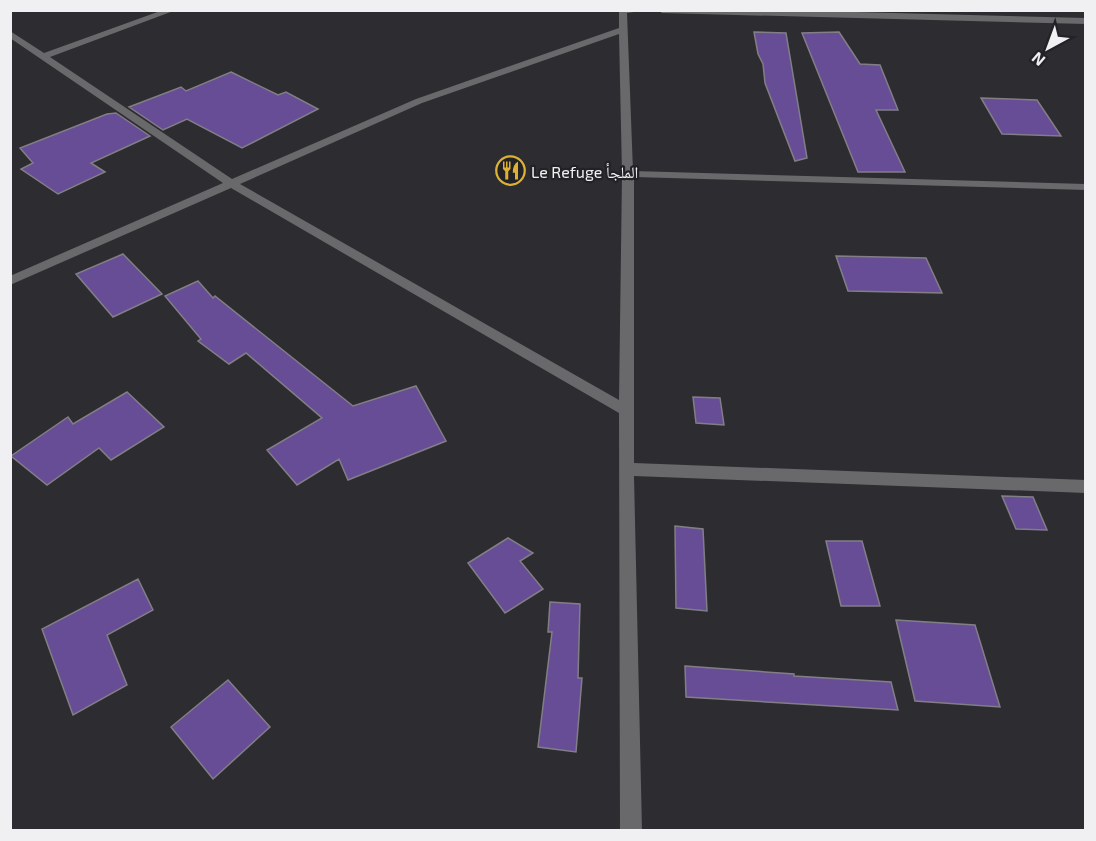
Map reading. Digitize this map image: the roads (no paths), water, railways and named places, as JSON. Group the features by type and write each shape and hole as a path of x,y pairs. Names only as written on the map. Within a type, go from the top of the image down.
{"street":[{"path":"44,56 172,10"},
{"path":"631,831 626,469 628,174 622,30 623,11 643,10"},
{"path":"662,10 1086,21"},
{"path":"10,280 419,101 622,30"},
{"path":"10,34 230,183 627,411"},
{"path":"628,174 1086,187"},
{"path":"626,469 1086,487"}],"place":[{"name":"Le Refuge الملجأ","path":"510,171"}]}
